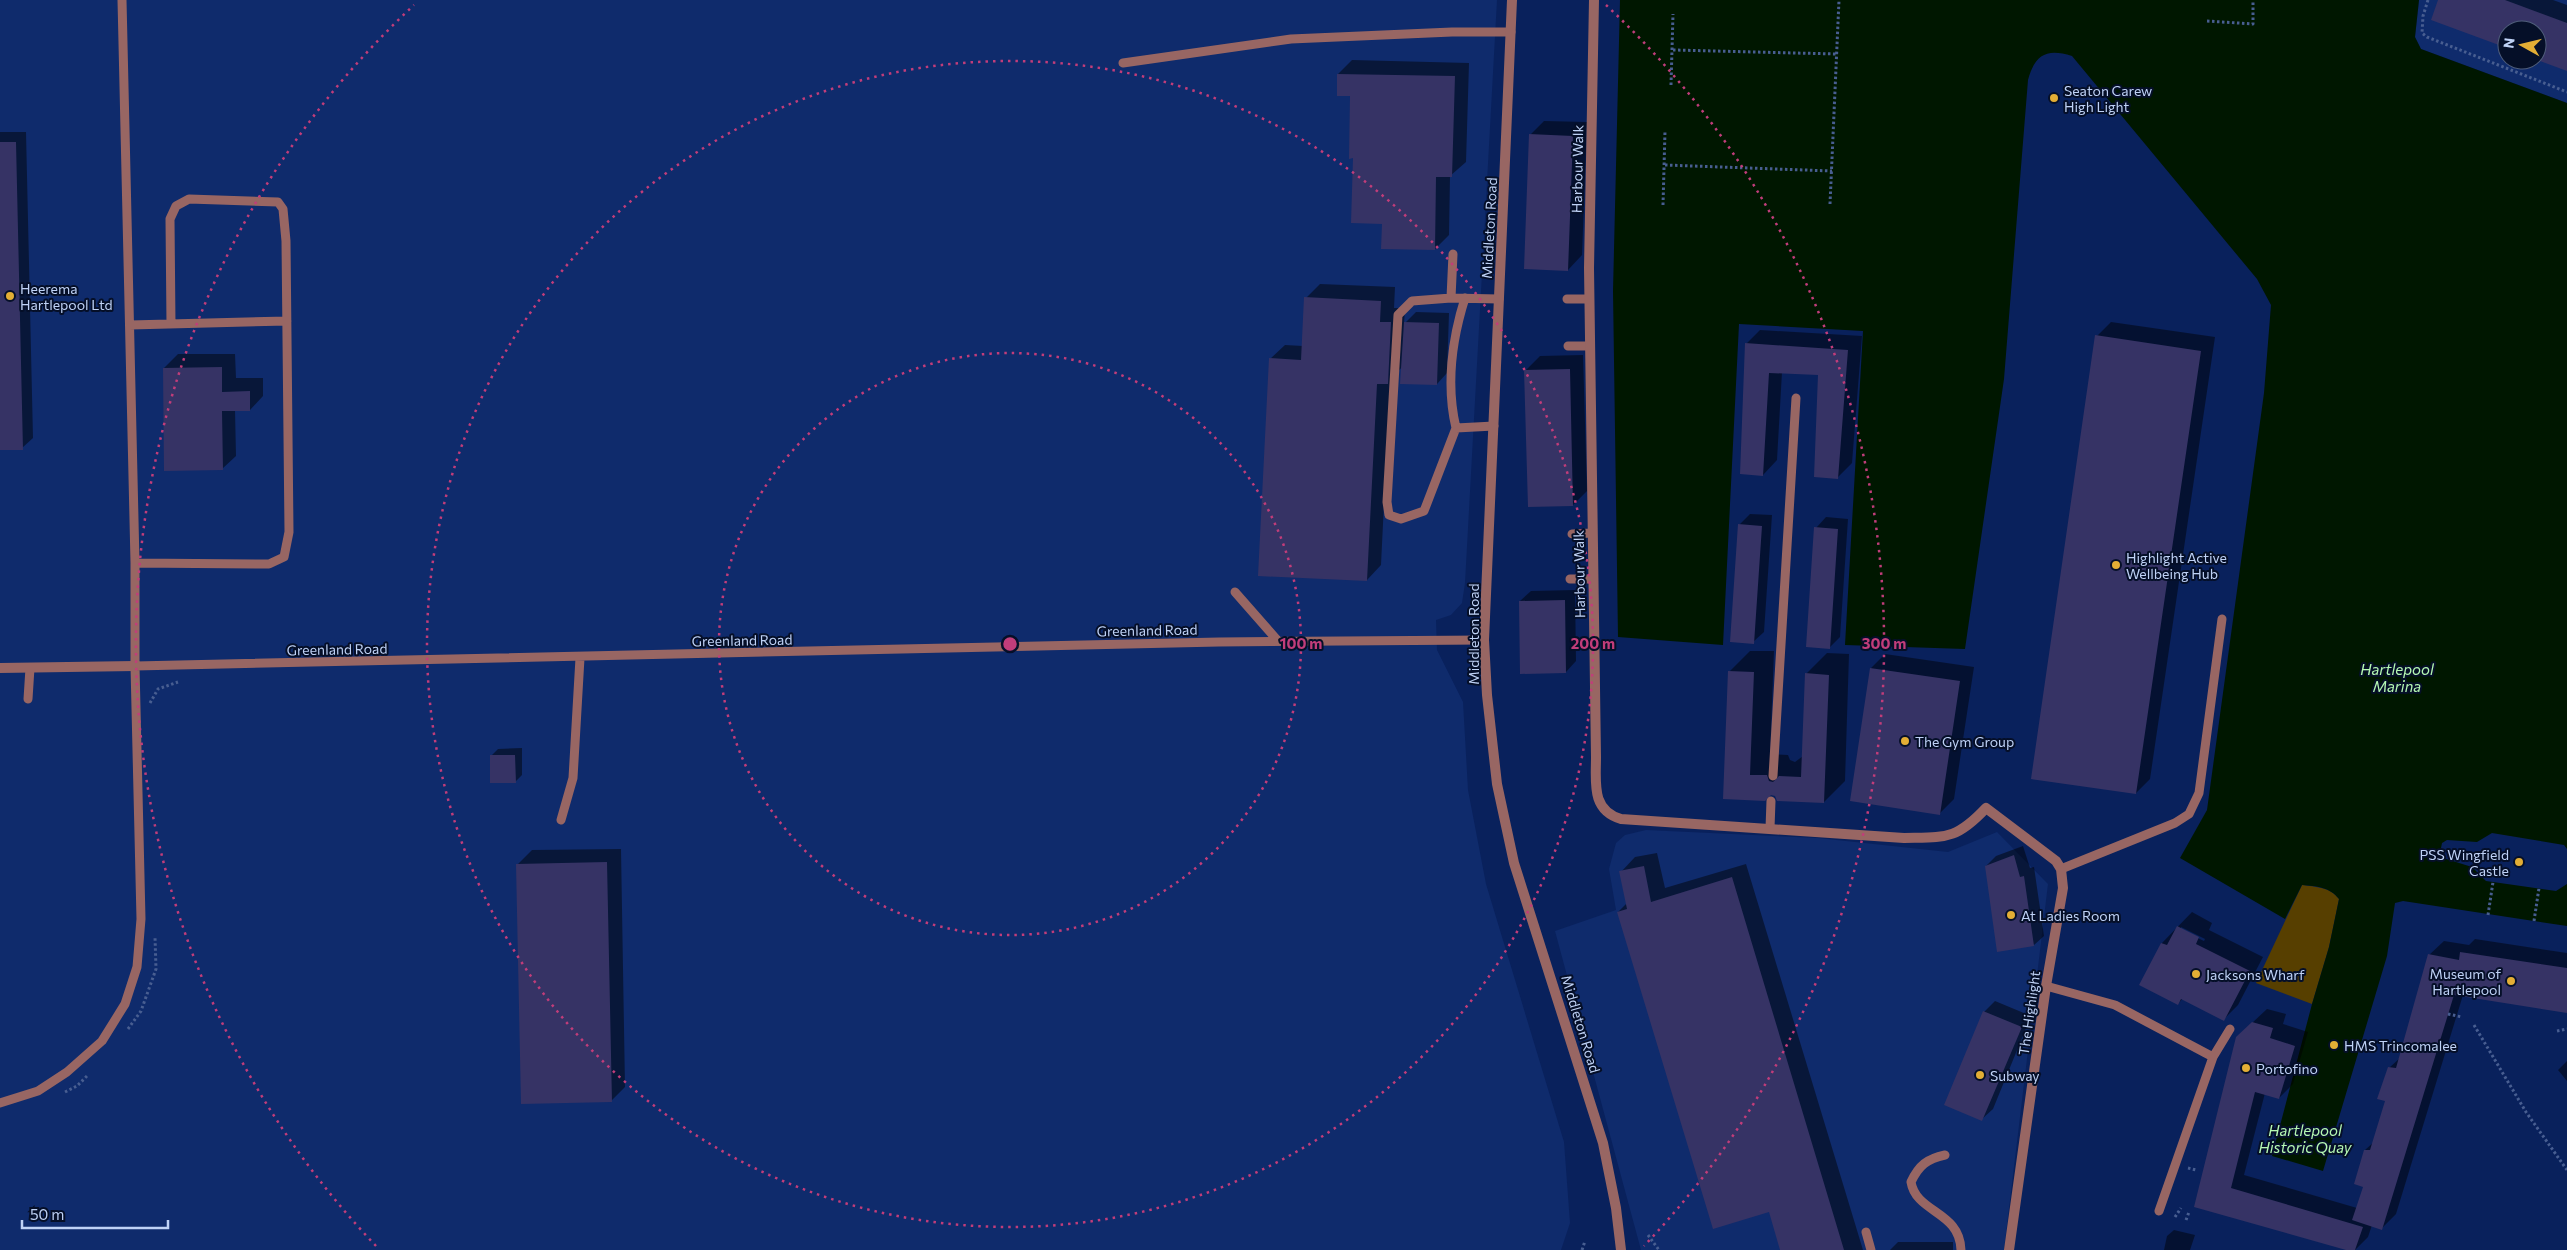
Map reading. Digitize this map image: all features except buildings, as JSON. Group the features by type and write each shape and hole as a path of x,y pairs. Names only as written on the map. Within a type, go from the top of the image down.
{"street":[{"name":"Middleton Road","path":"1512,0 1484,640 1487,695 1497,784 1514,863 1603,1143 1616,1208 1621,1250"},
{"name":"Harbour Walk","path":"1594,0 1589,299 1597,790 1600,806 1610,816 1621,819 1904,838 1946,837 1958,833 1972,823 1986,808 2050,856 2061,869"},
{"name":"Greenland Road","path":"0,668 135,666"},
{"name":"The Highlight","path":"2009,1250 2046,986 2063,888 2061,869"}],"lane":[{"path":"0,1103 38,1092 67,1072 102,1041 124,1004 137,967 141,919 122,0"},
{"path":"1123,63 1291,39 1452,32 1511,32"},
{"path":"135,563 269,564 284,557 289,532 287,321 284,216 278,202 189,200 176,206 170,219 171,324"},
{"path":"1451,298 1453,254"},
{"path":"1465,298 1456,326 1453,358 1451,390 1456,428 1424,511 1401,519 1389,515 1387,502 1398,315 1412,301 1451,298 1465,298 1499,299"},
{"path":"1567,299 1589,299"},
{"path":"130,325 287,321"},
{"path":"1568,346 1590,346"},
{"path":"1772,776 1796,398"},
{"path":"1456,428 1494,426"},
{"path":"1572,534 1592,533"},
{"path":"1570,579 1593,579"},
{"path":"1235,592 1278,641"},
{"path":"2061,869 2175,823 2189,814 2199,793 2222,618"},
{"name":"Greenland Road","path":"135,666 580,658 1278,641 1484,640"},
{"path":"562,820 573,778 580,658"},
{"path":"28,699 30,668"},
{"path":"1770,828 1771,801"},
{"path":"2046,986 2115,1005 2212,1057"},
{"path":"2159,1211 2212,1057 2230,1029"},
{"path":"1944,1155 1930,1158 1921,1165 1911,1182 1912,1189 1919,1199 1952,1224 1960,1238 1961,1250"},
{"path":"1866,1232 1871,1250"}],"path":[{"path":"1830,204 1838,0"},
{"path":"2208,21 2252,24 2253,0"},
{"path":"2428,0 2421,24 2422,33 2427,38 2567,92"},
{"path":"1670,85 1673,50 1673,14"},
{"path":"1673,50 1836,54"},
{"path":"1663,205 1665,131"},
{"path":"1665,165 1832,171"},
{"path":"2488,914 2493,882"},
{"path":"2534,921 2539,888"},
{"path":"2448,1014 2462,1017"},
{"path":"2474,1025 2526,1112 2567,1170"},
{"path":"2557,1031 2567,1029"},
{"path":"2175,1217 2181,1208"},
{"path":"2186,1220 2189,1212"},
{"path":"1648,1234 1659,1250"},
{"path":"1582,1250 1585,1241"}],"shaded area":[{"path":"0,0 1497,0 1465,583 1462,603 1451,615 1436,620 1437,650 1463,702 1468,790 1486,884 1564,1142 1570,1223 1561,1250 0,1250"},
{"path":"2419,0 2567,0 2567,103 2421,49 2415,37"},
{"path":"1646,830 1818,838 1948,852 1997,832 2048,884 2004,1250 1641,1250 1555,931 1616,910 1609,869 1616,843 1625,835"},
{"path":"2302,885 2327,890 2339,899 2329,947 2312,1004 2256,983"}],"water":[{"name":"Hartlepool Marina","path":"1620,0 2419,0 2415,37 2421,49 2567,103 2567,849 2564,845 2492,833 2477,842 2447,840 2442,843 2440,853 2443,858 2472,867 2486,881 2556,891 2567,884 2567,926 2403,901 2395,903 2387,956 2323,1171 2272,1156 2329,947 2339,899 2327,890 2302,885 2285,919 2180,858 2207,810 2264,393 2271,305 2257,279 2072,56 2056,53 2043,55 2034,64 2028,80 2004,379 1965,649 1845,645 1863,331 1739,324 1723,645 1618,637 1613,291"}],"place":[{"name":"Seaton Carew High Light","path":"2054,98"},
{"name":"Heerema Hartlepool Ltd","path":"10,296"},
{"name":"Highlight Active Wellbeing Hub","path":"2116,565"},
{"name":"The Gym Group","path":"1905,741"},
{"name":"PSS Wingfield Castle","path":"2519,862"},
{"name":"At Ladies Room","path":"2011,915"},
{"name":"Jacksons Wharf","path":"2196,974"},
{"name":"Museum of Hartlepool","path":"2511,981"},
{"name":"HMS Trincomalee","path":"2334,1045"},
{"name":"Portofino","path":"2246,1068"},
{"name":"Subway","path":"1980,1075"}],"water label":[{"name":"Hartlepool Historic Quay","path":"2305,1138"}]}
